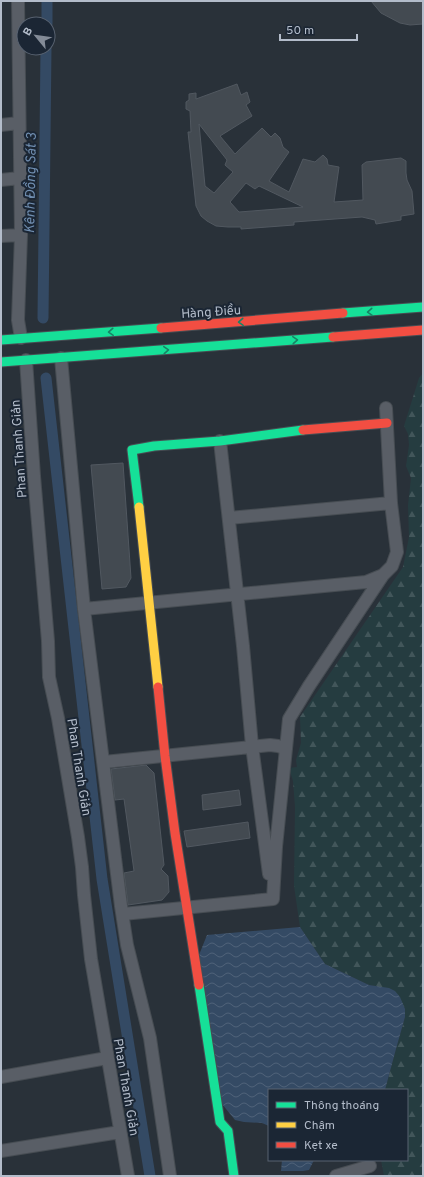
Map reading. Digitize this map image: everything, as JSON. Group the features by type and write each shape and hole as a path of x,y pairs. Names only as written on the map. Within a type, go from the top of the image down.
{"street":[{"path":"18,1 21,235 18,320 21,338"},
{"path":"1,125 19,123"},
{"path":"1,180 20,178"},
{"path":"1,236 21,235"},
{"name":"Hàng Điều","path":"1,362 61,358 393,321 423,307"},
{"name":"Hàng Điều","path":"1,340 393,321 423,330"},
{"path":"61,358 84,609 121,906 127,945 150,1038 170,1176"},
{"name":"Phan Thanh Giản","path":"26,360 48,641 49,677 58,718 78,837 91,959 128,1176"},
{"path":"273,899 289,719 309,686 383,576 392,566 397,552 391,503 386,408"},
{"path":"234,1176 228,1131 220,1122 175,833 165,756 132,450 154,446 220,441 286,432 387,423"},
{"path":"220,441 243,646 252,746 273,899"},
{"path":"229,518 391,503"},
{"path":"84,609 366,582 383,576"},
{"path":"104,762 252,746 270,745 286,749"},
{"path":"123,914 273,899"},
{"path":"1,1077 108,1058"},
{"path":"1,1151 120,1132"},
{"path":"336,1176 370,1166"}],"green space":[{"path":"423,373 423,1176 384,1176 381,1161 408,1161 408,1089 385,1089 405,1017 380,987 369,985 325,964 300,927 294,886 295,807 293,781 289,768 297,767 296,760 301,743 300,717 403,567 409,537 408,505 411,478 406,466 409,445 408,434 404,426 419,378"}],"water":[{"path":"300,927 325,964 369,985 389,988 395,991 400,997 405,1009 405,1017 385,1089 268,1089 268,1126 262,1123 235,1120 222,1104 199,955 207,935"},
{"path":"282,1161 314,1161 309,1170 281,1171"}],"building":[{"path":"371,1 423,1 423,24 410,25 400,23 381,13"},
{"path":"237,84 241,95 247,92 250,102 246,105 252,116 220,136 235,154 262,128 271,137 275,133 280,138 283,147 289,152 269,181 289,192 303,159 315,162 323,155 327,159 328,165 339,167 334,202 363,200 362,165 366,162 401,158 406,161 407,180 412,191 414,214 401,216 401,220 376,224 375,220 362,217 294,222 294,225 241,229 241,227 216,226 201,216 196,206 188,132 191,132 190,111 186,109 186,102 189,100 189,94 196,93 196,99","holes":["199,124 227,160 225,165 233,172 214,193 205,186","246,183 255,189 259,186 303,207 239,212 230,202"]},
{"path":"123,463 131,578 126,587 102,589 91,465"},
{"path":"146,765 154,773 164,865 161,869 168,876 169,892 162,900 128,905 124,873 134,871 124,799 115,800 111,769"},
{"path":"239,790 241,805 203,810 202,795"},
{"path":"248,822 250,838 187,847 184,831"}],"waterway":[{"name":"Kênh Đồng Sát 3","path":"47,1 47,16"},
{"name":"Kênh Đồng Sát 3","path":"43,318 46,56"},
{"path":"46,378 102,879 150,1176"}],"traffic: fast":[{"path":"343,313 423,307"},
{"path":"1,340 161,328"},
{"path":"1,362 333,337"},
{"path":"139,507 132,450 154,446 220,441 303,430"},
{"path":"199,985 220,1122 228,1131 234,1176"}],"traffic: slow":[{"path":"139,507 158,687"}],"traffic: jam":[{"path":"161,328 343,313"},
{"path":"333,337 423,330"},
{"path":"303,430 387,423"},
{"path":"158,687 175,833 199,985"}]}
